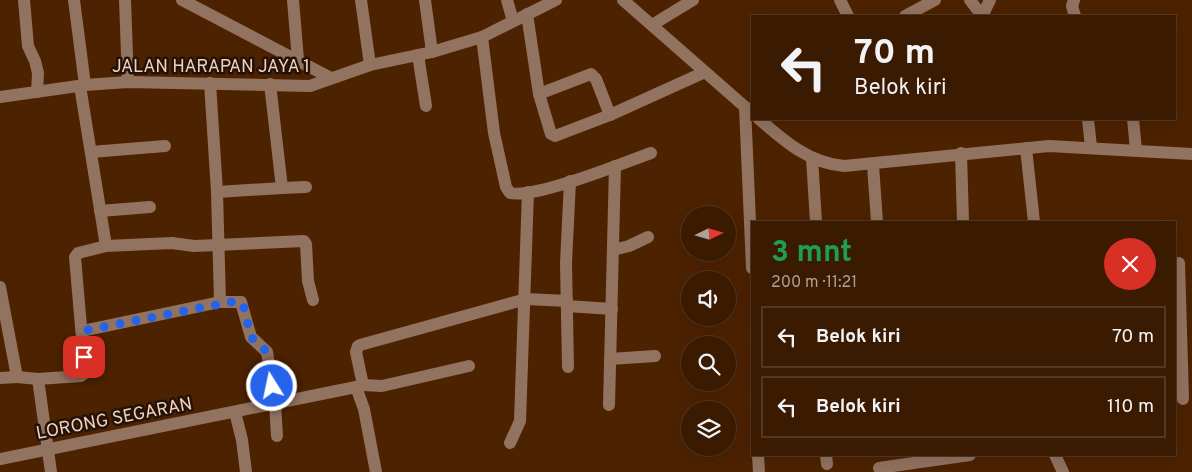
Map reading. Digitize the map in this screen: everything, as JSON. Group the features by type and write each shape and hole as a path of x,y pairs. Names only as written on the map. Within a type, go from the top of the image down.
{"street":[{"path":"24,0 28,46 38,72 37,92"},
{"path":"74,0 91,152 106,246"},
{"path":"125,0 128,82"},
{"path":"182,0 331,78"},
{"path":"293,0 298,60"},
{"path":"361,0 370,65"},
{"path":"425,0 432,52"},
{"path":"507,0 513,20"},
{"name":"JALAN HARAPAN JAYA 1","path":"0,97 128,82 310,86 370,65 432,52 482,37 556,0"},
{"path":"623,0 749,110 751,221"},
{"path":"652,25 693,0"},
{"path":"840,0 848,15"},
{"path":"907,15 935,0"},
{"path":"970,0 981,15"},
{"path":"982,15 990,0"},
{"path":"1074,0 1072,6 1075,15"},
{"path":"527,14 539,94 551,134 555,136 610,115 705,72"},
{"path":"482,37 494,133 506,187 515,194 570,181 651,153"},
{"path":"418,55 426,106"},
{"path":"539,94 591,74 596,79 610,115"},
{"path":"210,83 217,192 220,302"},
{"path":"270,84 282,188"},
{"path":"760,120 786,142 812,158 837,165 873,165 961,153 1058,146 1192,154"},
{"path":"1088,120 1091,147"},
{"path":"1133,120 1136,150"},
{"path":"91,152 165,146"},
{"path":"1026,148 1034,221"},
{"path":"961,153 963,221"},
{"path":"812,158 816,221"},
{"path":"873,165 877,221"},
{"path":"609,405 615,166"},
{"path":"568,367 567,304 570,181"},
{"path":"217,192 306,187"},
{"path":"510,443 520,421 526,299 528,192"},
{"path":"100,211 150,207"},
{"path":"613,250 629,246 648,237"},
{"path":"0,378 38,379 85,373 75,257 78,253 106,246 172,243 194,246 304,241 306,244 308,281 312,300"},
{"path":"1182,262 1183,399"},
{"path":"0,287 3,317 17,378"},
{"path":"376,472 359,386 356,352 358,346 526,299 612,309"},
{"path":"82,331 220,302 236,301 243,304 251,337 267,352 278,436"},
{"path":"610,359 655,356"},
{"name":"LORONG SEGARAN","path":"0,459 48,447 235,412 359,386 382,386 469,366"},
{"path":"38,379 51,472"},
{"path":"235,412 242,440 246,472"},
{"path":"758,456 759,472"},
{"path":"879,468 963,456"},
{"path":"1056,456 1063,472"}],"route":[{"path":"84,357 82,331 220,302 236,301 243,304 251,337 265,348 267,352 272,386"}]}
